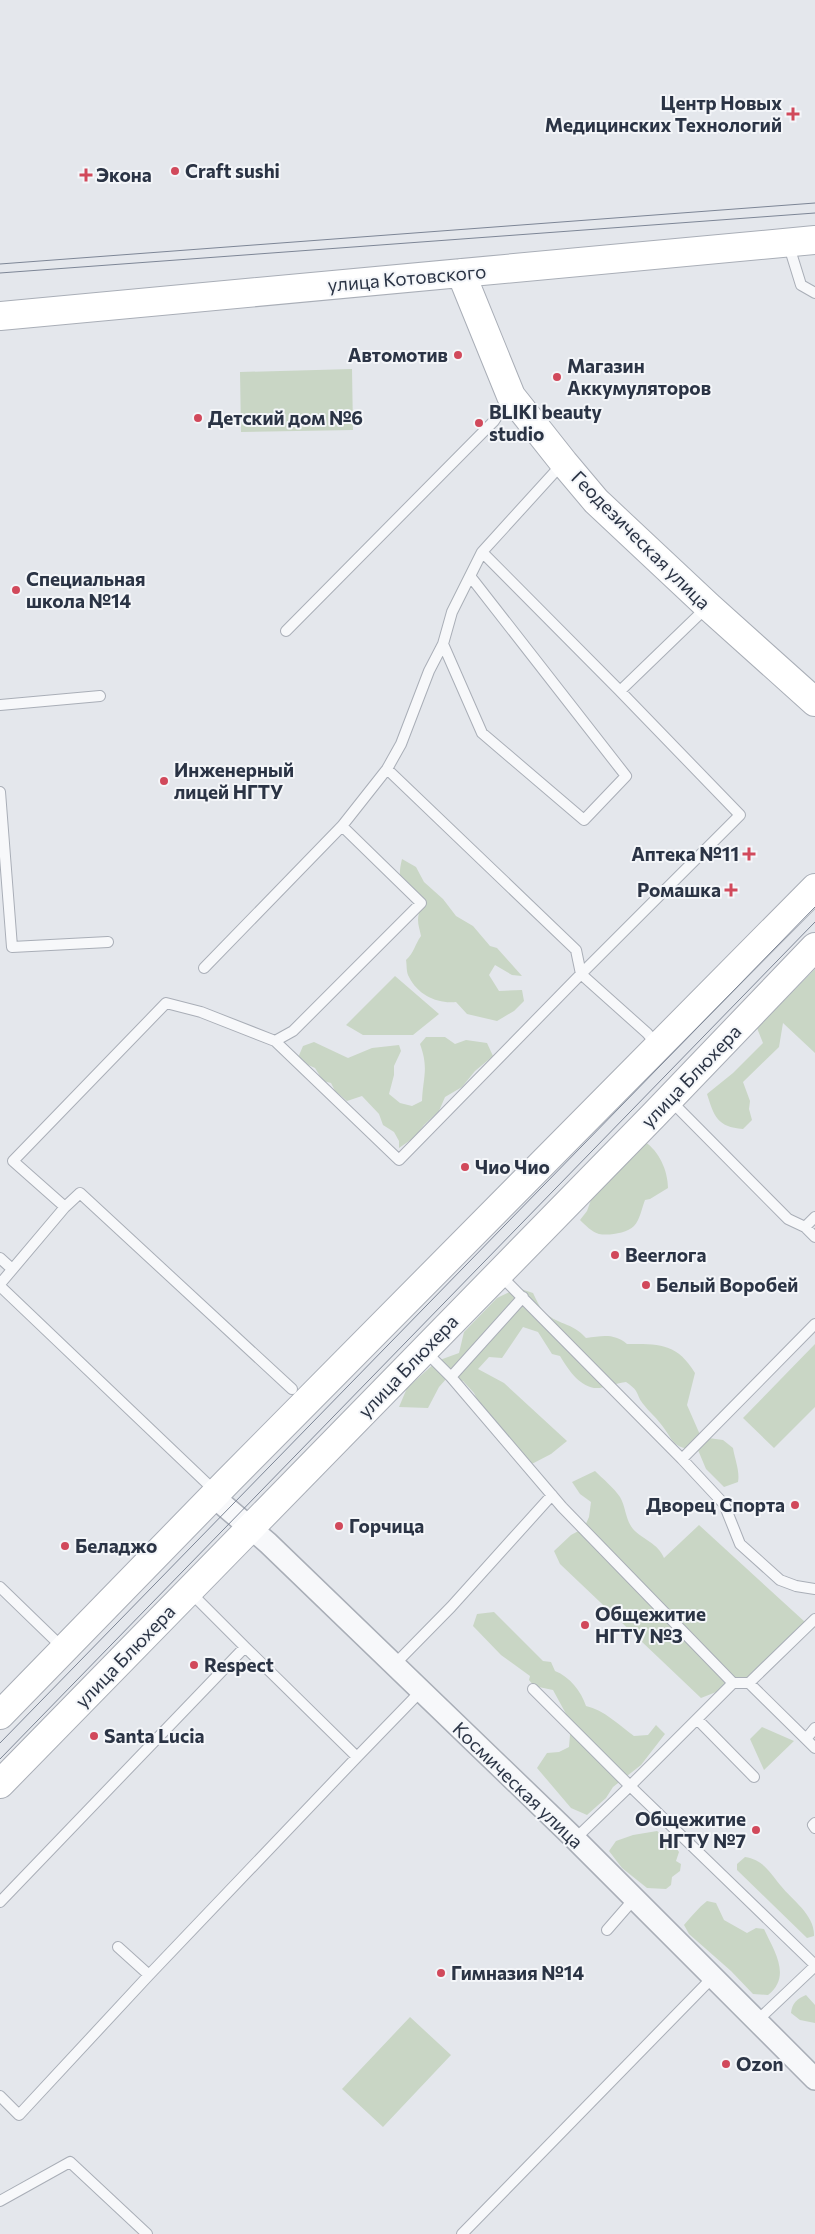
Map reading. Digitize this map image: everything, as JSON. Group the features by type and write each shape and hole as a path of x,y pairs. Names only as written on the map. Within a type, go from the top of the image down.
{"street":[{"name":"улица Котовского","path":"0,316 815,240"},
{"name":"Геодезическая улица","path":"461,273 511,396 564,463 596,501 708,606 815,702"},
{"path":"0,1715 815,888"},
{"name":"улица Блюхера","path":"0,1784 251,1529 815,946"},
{"name":"Космическая улица","path":"216,1495 575,1839 815,2079"}],"lane":[{"path":"788,242 801,284 815,293"},
{"path":"286,631 494,422 511,396"},
{"path":"204,968 342,826 386,769 400,744 429,671 443,644 452,612 482,552 564,463"},
{"path":"65,1207 13,1161 166,1003 201,1012 275,1041 399,1160 740,815 482,552"},
{"path":"443,644 482,733 584,820 626,776 470,576"},
{"path":"620,691 708,606"},
{"path":"0,705 100,696"},
{"path":"386,769 576,950 581,974 647,1033 658,1047"},
{"path":"0,792 12,947 108,942"},
{"path":"275,1041 293,1031 421,904 342,826"},
{"path":"669,1099 686,1114 788,1219 805,1227 815,1237"},
{"path":"216,1495 0,1285 65,1207 80,1192 292,1390"},
{"path":"805,1227 815,1218"},
{"path":"0,1258 12,1269"},
{"path":"498,1274 523,1297 724,1504 740,1544 780,1580 796,1586 815,1589"},
{"path":"451,1377 523,1297"},
{"path":"682,1459 815,1324"},
{"path":"423,1350 451,1377 552,1495 732,1683 748,1683 815,1748"},
{"path":"394,1665 451,1607 552,1495"},
{"path":"0,1587 64,1649"},
{"path":"189,1591 357,1758"},
{"path":"748,1683 815,1619"},
{"path":"0,1902 245,1647"},
{"path":"575,1839 698,1719 732,1683"},
{"path":"532,1688 815,1966 758,2020"},
{"path":"0,2096 19,2115 420,1692"},
{"path":"698,1719 754,1777"},
{"path":"806,1738 815,1728"},
{"path":"815,1823 812,1826 815,1828"},
{"path":"607,1930 634,1899"},
{"path":"118,1947 150,1975"},
{"path":"462,2234 714,1976"},
{"path":"0,2201 70,2162 148,2234"}],"green space":[{"path":"352,369 353,430 241,432 240,372"},
{"path":"402,859 416,867 424,882 443,899 456,916 473,926 490,946 497,948 522,976 512,975 495,965 489,975 499,991 522,990 524,1001 514,1011 497,1021 467,1014 456,1002 435,1000 417,989 407,973 406,960 421,936 418,922 419,909 415,897 402,882 400,869"},
{"path":"815,969 815,1053 783,1023 779,1047 743,1082 750,1101 749,1109 752,1120 743,1129 727,1126 718,1119 707,1094 733,1073 763,1043 757,1028"},
{"path":"395,976 439,1014 413,1035 363,1035 346,1025"},
{"path":"426,1037 445,1037 455,1044 466,1040 487,1043 493,1056 475,1071 462,1087 445,1097 439,1111 424,1125 415,1137 399,1148 399,1141 394,1132 383,1125 379,1114 362,1096 347,1101 335,1091 331,1083 323,1081 315,1068 297,1060 303,1046 314,1042 348,1058 372,1048 399,1045 401,1051 394,1066 394,1075 389,1094 400,1103 412,1106 422,1101 425,1066 420,1044"},
{"path":"645,1142 662,1162 668,1188 645,1200 638,1220 631,1228 613,1234 603,1235 594,1232 580,1220 587,1211 595,1189 615,1175 624,1162"},
{"path":"518,1288 533,1293 548,1316 575,1329 586,1338 603,1336 617,1338 627,1344 658,1345 666,1347 681,1356 695,1373 687,1405 701,1437 723,1440 733,1448 738,1470 738,1482 724,1487 706,1469 698,1450 682,1447 674,1442 644,1405 631,1385 626,1382 594,1388 583,1384 570,1371 560,1356 552,1354 538,1332 523,1327 502,1358 489,1357 478,1369 504,1383 567,1441 551,1454 526,1467 498,1441 474,1393 463,1381 447,1378 439,1387 428,1408 399,1407 407,1388 437,1361 459,1353 464,1332 497,1298"},
{"path":"815,1344 815,1407 774,1448 743,1418"},
{"path":"595,1471 620,1497 628,1521 633,1529 654,1545 664,1558 699,1525 805,1622 744,1681 701,1698 560,1564 554,1551 571,1535 584,1528 589,1517 591,1502 580,1494 572,1482"},
{"path":"494,1612 543,1661 551,1662 555,1671 570,1681 578,1690 586,1706 605,1714 634,1736 648,1735 656,1725 665,1734 641,1765 613,1787 606,1798 587,1815 571,1808 537,1768 547,1753 559,1752 569,1747 571,1723 553,1690 534,1686 529,1680 530,1676 501,1655 473,1626 477,1614"},
{"path":"762,1727 794,1741 764,1770 750,1739"},
{"path":"657,1831 671,1841 679,1852 676,1861 681,1864 680,1871 672,1877 671,1885 666,1889 647,1888 622,1868 609,1851 616,1841 633,1835"},
{"path":"745,1857 762,1864 802,1908 811,1921 814,1936 807,1938 737,1870 737,1864"},
{"path":"707,1901 716,1903 724,1920 747,1933 756,1928 764,1929 779,1963 780,1972 775,1988 768,1995 753,1994 731,1971 689,1934 684,1925"},
{"path":"806,1995 815,2005 815,2023 800,2020 791,2013 796,2002"},
{"path":"410,2017 451,2055 383,2127 342,2089"}],"tram line":[{"path":"0,264 815,203"},
{"path":"0,273 815,213"},
{"path":"0,1743 815,907"},
{"path":"0,1759 815,922"}],"place":[{"name":"Центр Новых Медицинских Технологий","path":"793,114"},
{"name":"Craft sushi","path":"175,171"},
{"name":"Экона","path":"86,175"},
{"name":"Автомотив","path":"458,355"},
{"name":"Магазин Аккумуляторов","path":"557,377"},
{"name":"Детский дом №6","path":"198,418"},
{"name":"BLIKI beauty studio","path":"479,423"},
{"name":"Специальная школа №14","path":"16,590"},
{"name":"Инженерный лицей НГТУ","path":"164,781"},
{"name":"Аптека №11","path":"749,854"},
{"name":"Ромашка","path":"731,890"},
{"name":"Чио Чио","path":"465,1167"},
{"name":"Beerлога","path":"615,1255"},
{"name":"Белый Воробей","path":"646,1285"},
{"name":"Дворец Спорта","path":"795,1505"},
{"name":"Горчица","path":"339,1526"},
{"name":"Беладжо","path":"65,1546"},
{"name":"Общежитие НГТУ №3","path":"585,1625"},
{"name":"Respect","path":"194,1665"},
{"name":"Santa Lucia","path":"94,1736"},
{"name":"Общежитие НГТУ №7","path":"756,1830"},
{"name":"Гимназия №14","path":"441,1973"},
{"name":"Ozon","path":"726,2064"}]}
